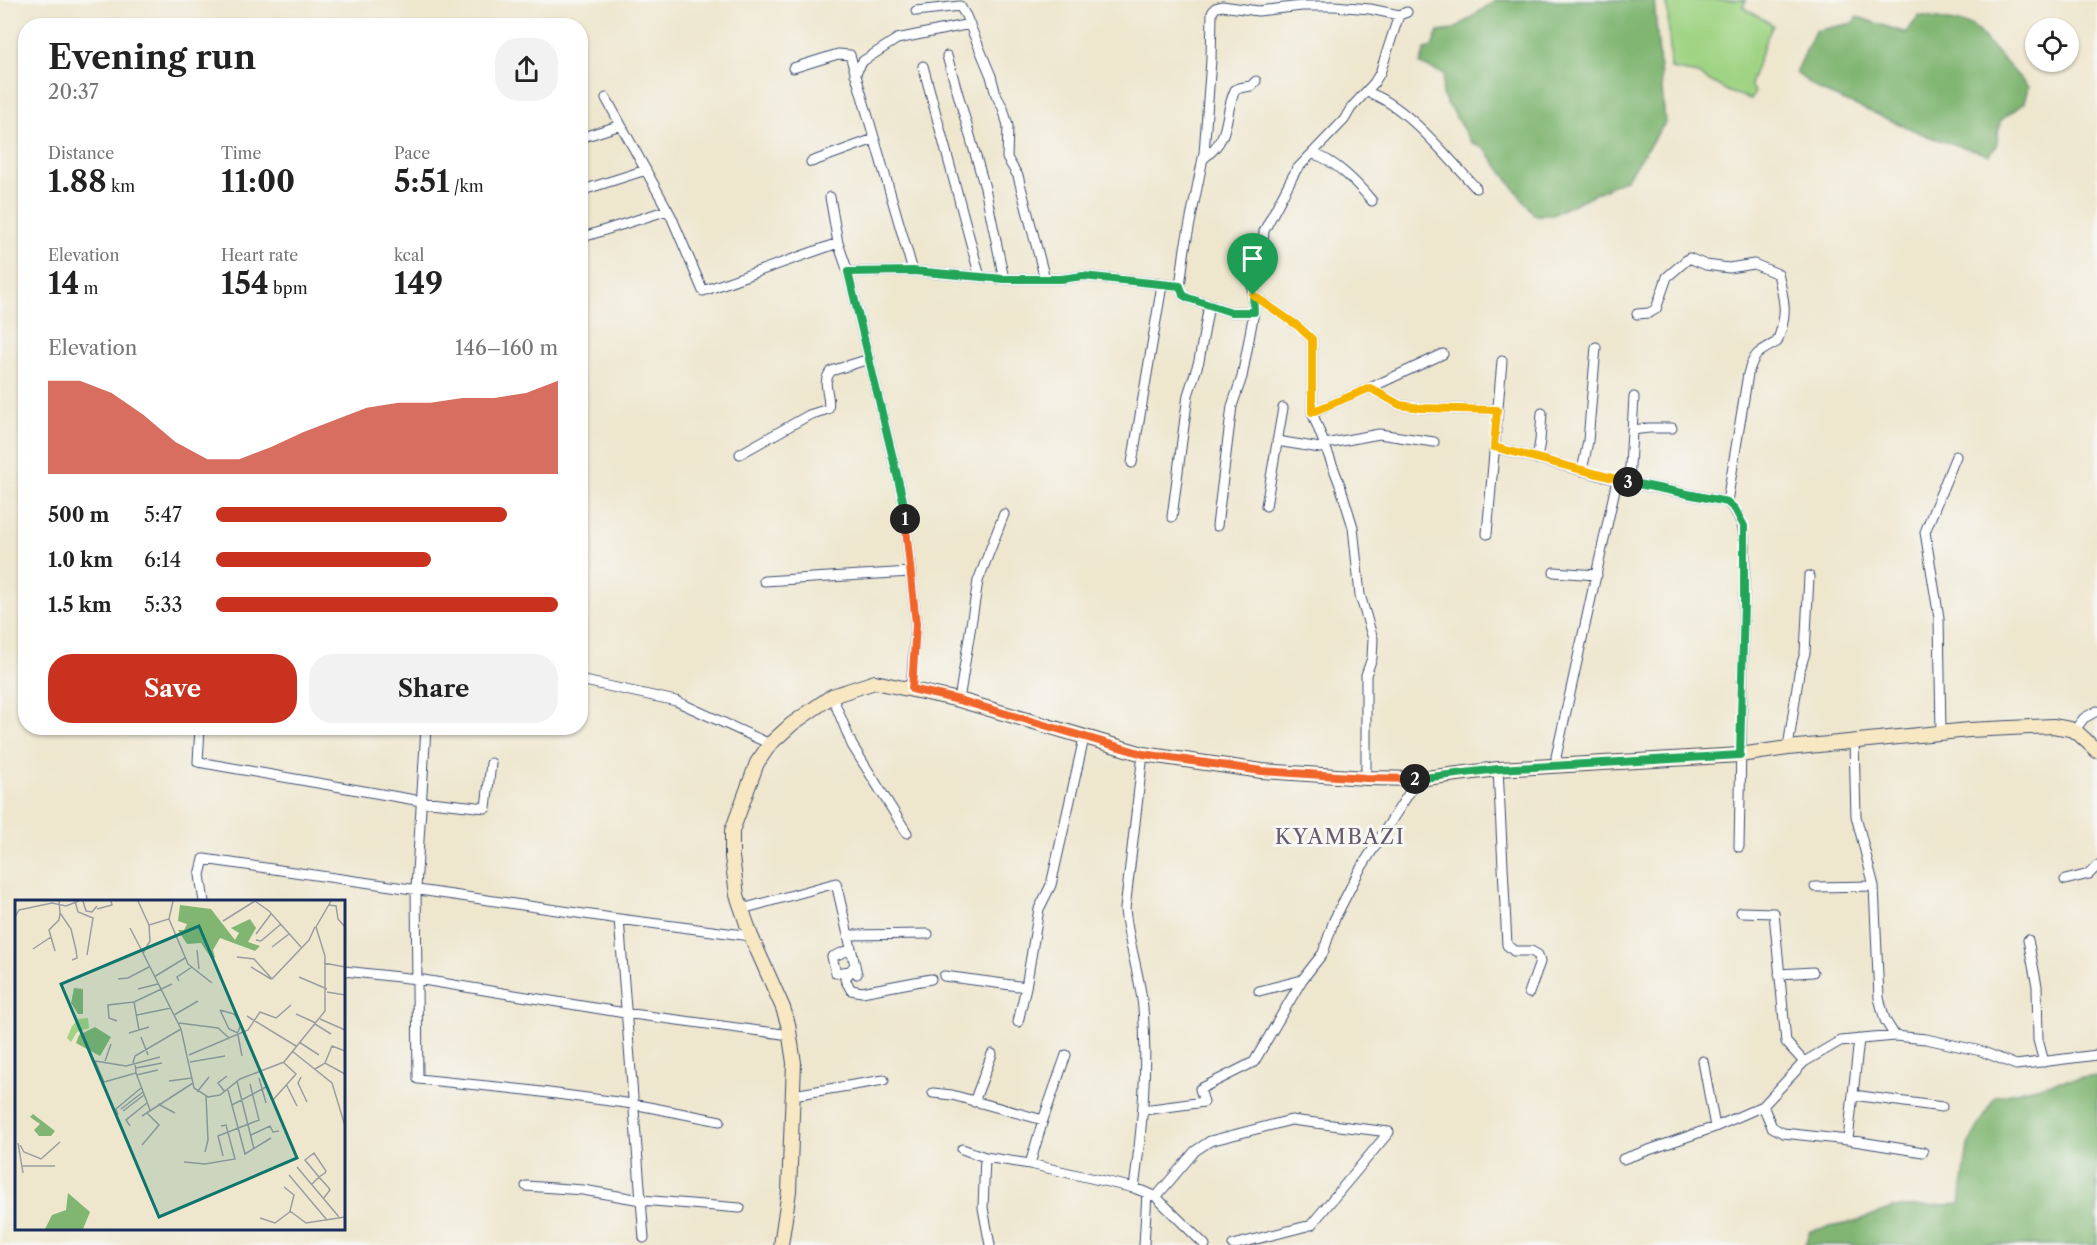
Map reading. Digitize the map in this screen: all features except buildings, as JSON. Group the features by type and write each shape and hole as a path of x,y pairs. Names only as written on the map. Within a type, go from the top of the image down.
{"street":[{"path":"916,11 960,6 970,24 1003,108 1008,126 1007,158 1018,176 1045,279"},
{"path":"1217,526 1232,406 1242,377 1254,312 1252,283 1263,245 1264,231 1296,170 1344,120 1357,100 1380,73 1403,13 1334,6 1302,6 1247,11 1222,6 1215,8 1212,13 1211,60 1203,159 1185,248 1180,286 1183,295 1188,298 1231,312 1254,312"},
{"path":"855,74 863,61 897,39 970,24"},
{"path":"793,68 838,54 850,55 913,271"},
{"path":"946,56 985,188 1004,279"},
{"path":"923,66 980,277"},
{"path":"1203,159 1219,144 1235,90 1251,86 1256,81"},
{"path":"1366,92 1397,108 1422,130 1476,188"},
{"path":"606,98 668,210 703,291 838,243"},
{"path":"588,135 621,125"},
{"path":"811,162 874,139"},
{"path":"1313,154 1331,163 1361,188 1372,201"},
{"path":"588,188 646,170"},
{"path":"830,197 838,243 848,272 903,500 916,624 912,689"},
{"path":"588,235 668,210"},
{"path":"1637,314 1649,313 1656,309 1667,277 1689,258 1706,265 1729,268 1754,264 1778,274 1785,322 1777,342 1758,352 1752,360 1727,502"},
{"path":"848,272 913,271 1004,279 1083,276 1180,286"},
{"path":"1132,463 1162,285"},
{"path":"1253,295 1298,326 1312,339 1312,412 1340,485 1356,538 1360,595 1373,639 1372,658 1366,675 1366,778"},
{"path":"1172,517 1188,395 1199,361 1209,305"},
{"path":"1582,471 1588,441 1596,347"},
{"path":"1312,412 1443,354"},
{"path":"740,454 808,415 828,409 830,405 825,381 831,371 869,359"},
{"path":"1486,534 1502,362"},
{"path":"1370,388 1400,405 1420,408 1497,410"},
{"path":"1629,483 1634,397"},
{"path":"1266,506 1283,408"},
{"path":"1537,459 1542,413"},
{"path":"1632,430 1672,428"},
{"path":"1277,441 1320,448 1325,444 1379,434 1434,442"},
{"path":"1494,447 1629,483 1727,502 1735,509 1744,526 1739,847"},
{"path":"1941,732 1939,618 1925,532 1956,456"},
{"path":"1560,765 1556,757 1617,480"},
{"path":"959,700 978,581 1004,514"},
{"path":"764,581 910,572"},
{"path":"1554,572 1597,575"},
{"path":"1788,748 1804,653 1809,576"},
{"path":"588,682 676,701 770,744"},
{"path":"781,1245 789,1191 794,1063 783,1008 751,936 742,909 734,876 732,831 757,763 770,744 792,724 832,696 875,682 959,700 1143,754 1262,771 1366,778 1418,779 1498,769 1740,755 1941,732 2053,726 2074,732 2097,751"},
{"path":"832,696 852,745 907,833"},
{"path":"2074,732 2084,718 2097,711"},
{"path":"200,735 198,762 421,801 486,808 491,763"},
{"path":"426,735 416,888 418,1079 633,1104 720,1121"},
{"path":"1018,1022 1039,909 1051,885 1084,738"},
{"path":"1854,741 1856,816 1874,886 1879,998 1885,1020 1895,1036"},
{"path":"1134,1188 1144,1110 1143,1007 1125,909 1143,754"},
{"path":"1498,769 1507,945 1514,951 1531,951 1538,955 1540,962 1529,993"},
{"path":"1144,1110 1204,1102 1200,1089 1254,1062 1302,980 1323,953 1334,920 1359,871 1418,779"},
{"path":"204,900 200,874 204,859 751,936"},
{"path":"2065,880 2090,874 2097,866"},
{"path":"742,909 836,883 856,970"},
{"path":"1815,887 1874,886"},
{"path":"1741,912 1774,913 1786,1042 1804,1062"},
{"path":"619,919 644,1238"},
{"path":"848,935 928,934"},
{"path":"2028,940 2037,986 2038,1040 2044,1062"},
{"path":"851,949 832,957 836,973 856,970"},
{"path":"856,970 845,979 851,990 862,992 931,979"},
{"path":"345,971 417,979 625,1013 790,1035"},
{"path":"1779,974 1813,972"},
{"path":"944,976 1026,987"},
{"path":"1259,992 1302,980"},
{"path":"1623,1159 1715,1127 1763,1106 1804,1062 1840,1041 1895,1036 1926,1039 1980,1051 2016,1065 2097,1054"},
{"path":"1848,1140 1859,1039"},
{"path":"974,1102 992,1054"},
{"path":"1030,1164 1066,1055"},
{"path":"1703,1061 1715,1127"},
{"path":"793,1095 884,1080"},
{"path":"933,1093 952,1095 1043,1120"},
{"path":"1853,1095 1942,1107"},
{"path":"1763,1106 1772,1127 1783,1133 1848,1140 1923,1152"},
{"path":"1144,1245 1151,1195 1195,1151 1210,1141 1291,1120 1389,1132 1311,1225 1233,1245"},
{"path":"962,1149 985,1157 1030,1164 1134,1188 1151,1195 1205,1245"},
{"path":"985,1157 983,1208 990,1245"},
{"path":"526,1186 583,1190 642,1200 740,1208"}],"green space":[{"path":"1496,0 1654,0 1665,123 1626,179 1551,215 1534,215 1485,149 1471,142 1442,95 1444,74 1420,64 1425,49 1432,47 1438,32 1453,30"},
{"path":"1667,0 1746,0 1743,7 1773,25 1750,85 1755,92 1751,99 1729,92 1698,74 1671,69"},
{"path":"1919,16 1972,25 2028,87 2024,103 2000,121 1996,147 1989,155 1930,137 1819,90 1796,73 1815,31 1853,23 1857,17 1906,33"},
{"path":"2097,1076 2097,1245 1805,1245 1810,1231 1854,1222 1892,1208 1960,1204 1968,1145 1995,1097 2060,1081"}],"district":[{"name":"KYAMBAZI","path":"1340,836"}],"route":[{"path":"913,271 1004,279 1061,279 1083,276 1180,286 1183,295 1188,298 1231,312 1254,312 1253,295 1298,326 1312,339 1310,394 1312,412 1370,388 1400,405 1420,408 1497,410 1494,447 1617,480 1727,502 1735,509 1744,526 1745,545 1740,755 1498,769 1418,779 1262,771 1143,754 959,700 912,689 916,624 903,500 848,272 913,271"}]}
